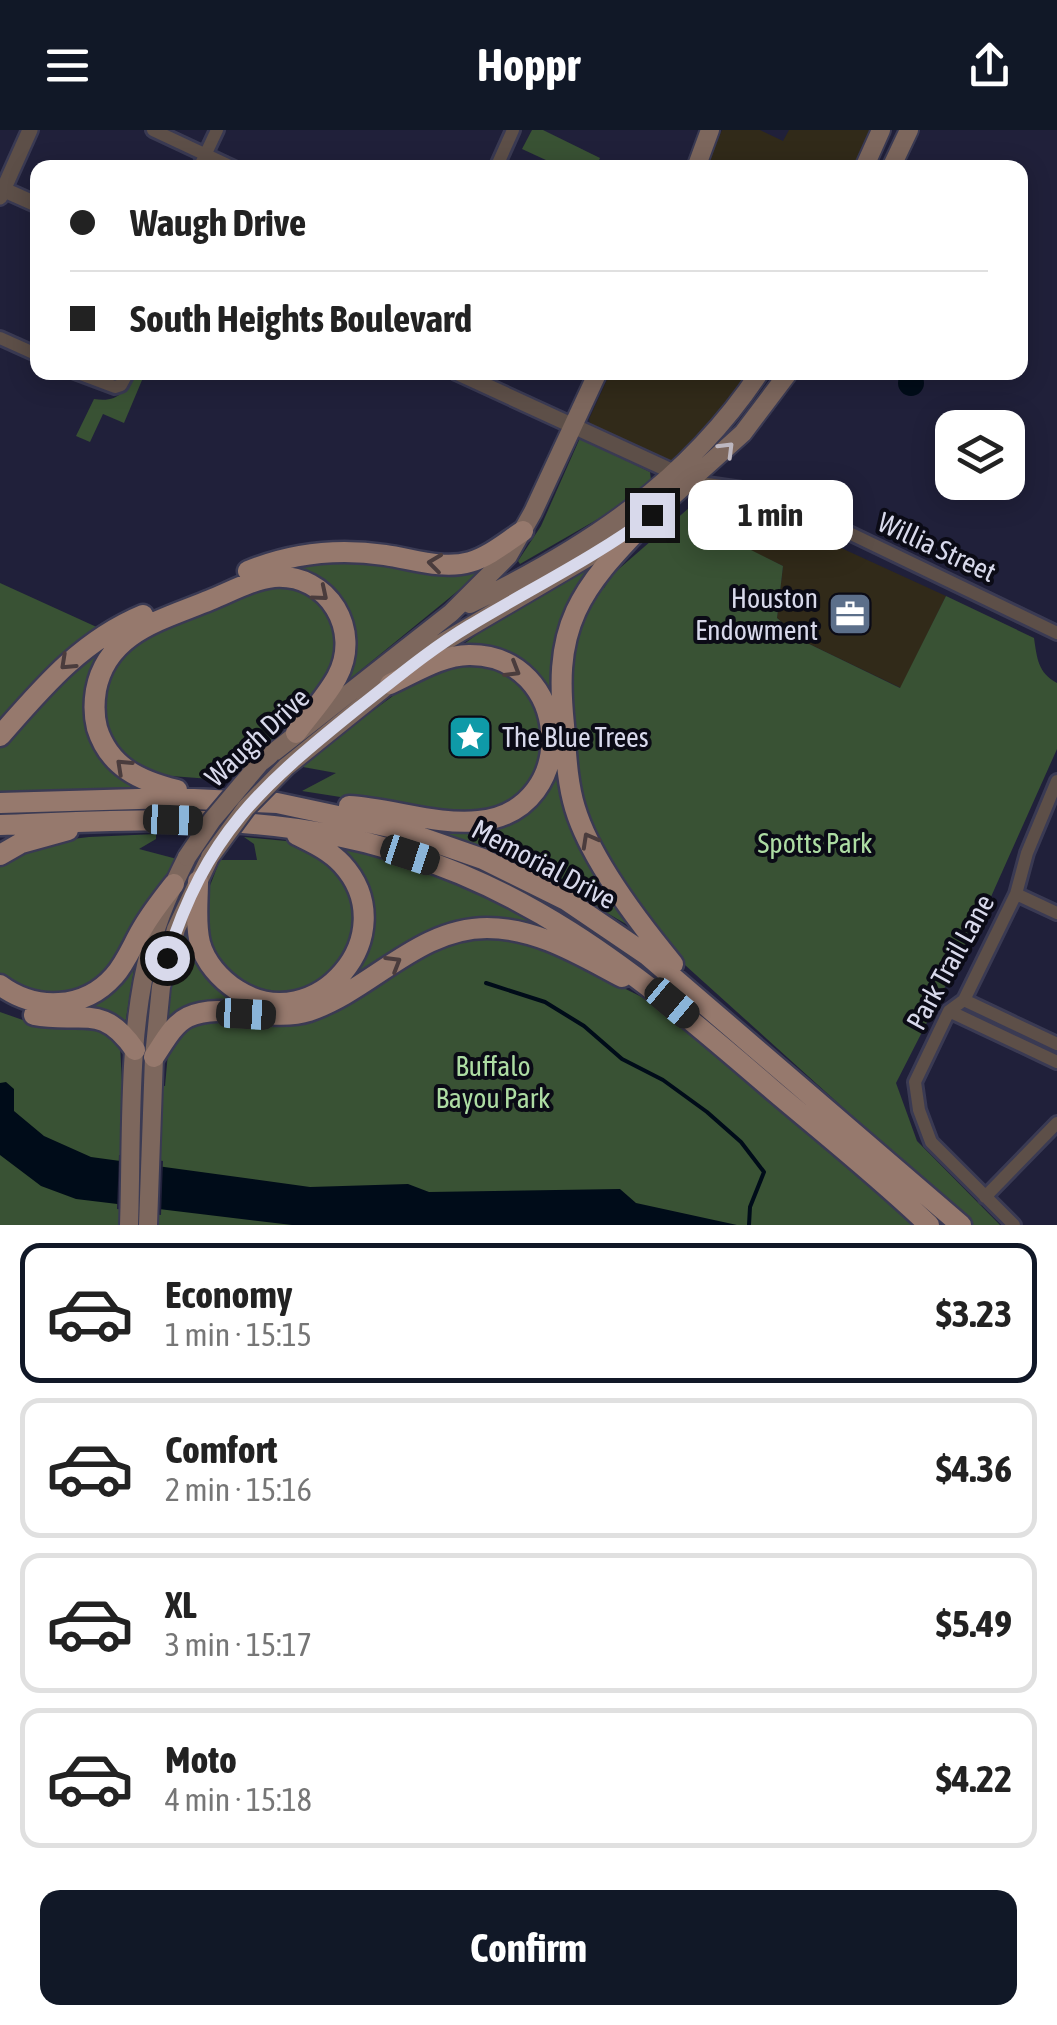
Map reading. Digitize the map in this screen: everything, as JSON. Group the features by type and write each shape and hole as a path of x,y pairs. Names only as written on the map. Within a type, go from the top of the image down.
{"main road":[{"path":"699,160 710,130"},
{"path":"868,160 881,130"},
{"path":"895,160 909,130"},
{"name":"Waugh Drive","path":"148,1225 145,1059 136,1019 148,953 187,858 212,820 260,764 452,613 508,556 594,380"},
{"path":"452,613 612,526 674,473 726,419 754,380"},
{"name":"Waugh Drive","path":"128,1225 145,1059 167,958 210,858 246,808 286,767 468,626 606,548 652,515 743,433 783,380"},
{"path":"652,515 601,570 570,627 560,690 570,789 588,840 641,924 706,1004"},
{"path":"0,736 64,664 101,636 134,618 254,568 302,555 346,551 452,565 488,555 523,531"},
{"path":"213,799 136,778 104,746 96,725 94,700 99,677 106,660 130,635 258,581 288,578 317,588 340,612 347,645 336,678 296,733"},
{"path":"276,803 365,807 478,822 513,809 540,784 552,752 553,735 544,703 522,673 486,657 467,654 390,684"},
{"name":"Memorial Drive","path":"0,803 213,799 276,803 394,828 440,842 530,880 608,927 706,1004 961,1225"},
{"name":"Memorial Drive","path":"0,825 173,820 282,827 389,849 476,879 556,920 621,963 929,1225"},
{"path":"0,855 21,843 99,822"},
{"path":"198,882 200,946 217,974 229,985 243,994 275,1002 307,998 322,991 347,969 356,955 364,921 362,904 358,888 340,862 326,850 282,827"},
{"path":"0,985 28,1001 48,1004 68,1003 100,988 122,966 145,924 174,884"},
{"path":"0,1002 38,1016 108,1020 145,1059 188,1017 216,1012 276,1016 311,1010 424,946 464,930 512,930 540,937 672,1003"}],"street":[{"path":"30,130 1,191 30,202"},
{"path":"154,130 200,160"},
{"path":"202,160 217,130"},
{"path":"500,160 513,130"},
{"path":"0,338 30,351"},
{"path":"96,380 115,387 123,380"},
{"name":"Willia Street","path":"474,380 692,482 764,492 1057,633"},
{"name":"Park Trail Lane","path":"985,1196 931,1142 919,1110 915,1082 949,1011 964,1000 1016,894 1027,852 1057,781"},
{"path":"1016,894 1057,913"},
{"path":"964,1000 1057,1044"},
{"path":"949,1011 1057,1062"},
{"path":"1014,1225 985,1196 1057,1123"}],"shaded area":[{"path":"722,130 760,130 783,141 789,130 873,130 859,160 709,160"},
{"path":"607,380 745,380 704,431 671,462 590,424"},
{"path":"754,508 946,596 901,688 805,642 777,618 783,566 737,544"}],"green space":[{"path":"532,130 543,130 600,158 546,160 522,149"},
{"path":"131,380 142,380 124,423 103,414 90,442 76,436 94,399 109,399"},
{"path":"580,438 650,472 651,480 624,504 520,564 518,561 541,526"},
{"name":"Spotts Park","path":"697,501 754,508 737,543 783,566 777,618 805,642 900,688 946,596 1034,638 1042,670 1057,683 1057,749 990,899 896,1083 917,1141 1000,1225 973,1225 685,965 636,902 586,825 570,728 572,637 596,586 604,588 613,574"},
{"path":"318,558 481,568 345,683 352,638 294,572 135,627 87,700 133,785 0,793 0,744 62,674 124,629"},
{"path":"591,568 574,599 563,772 633,928 534,871 414,823 463,826 540,791 547,695 460,647 503,615"},
{"path":"0,583 101,629 0,731"},
{"path":"264,584 306,588 337,623 338,663 306,708 248,761 213,758 224,780 144,774 106,740 99,692 128,644"},
{"path":"458,660 512,672 544,716 538,776 510,805 462,816 302,791 336,773 303,767 306,760 424,673"},
{"path":"156,834 156,839 139,849 177,859 113,970 85,991 37,997 0,978 0,861 48,842"},
{"path":"244,837 297,842 331,859 357,903 350,953 302,994 256,993 214,963 202,906 220,860 257,860 254,844"},
{"path":"340,850 392,859 461,882 526,911 568,940 502,923 454,927 409,947 346,989 300,1008 203,1009 166,1021 172,970 188,922 210,974 242,999 268,1006 295,1005 320,996 341,980 358,959 367,933 368,903 360,881"},
{"name":"Buffalo Bayou Park","path":"488,937 537,945 668,1010 916,1225 0,1225 0,1012 37,1025 99,1027 120,1044 122,1083 165,1086 168,1053 180,1036 201,1021 275,1022 448,944"},
{"path":"136,957 125,1025 46,1008"}],"water":[{"path":"899,380 923,380 923,388 916,395 906,395 899,388"},
{"path":"6,1082 14,1089 14,1111 44,1136 91,1157 310,1187 408,1184 429,1192 620,1189 636,1203 737,1225 292,1225 76,1199 41,1186 0,1155 0,1083"}],"pier":[{"path":"119,1155 163,1161 161,1215 117,1209"}],"waterway":[{"path":"486,983 545,1002 584,1026 622,1059 663,1080 741,1142 764,1172 750,1207 749,1225"}],"place":[{"name":"Houston Endowment","path":"850,614"},
{"name":"The Blue Trees","path":"470,737"}],"route":[{"path":"167,958 188,900 217,846 246,808 286,767 436,647 621,538 652,515"}]}
